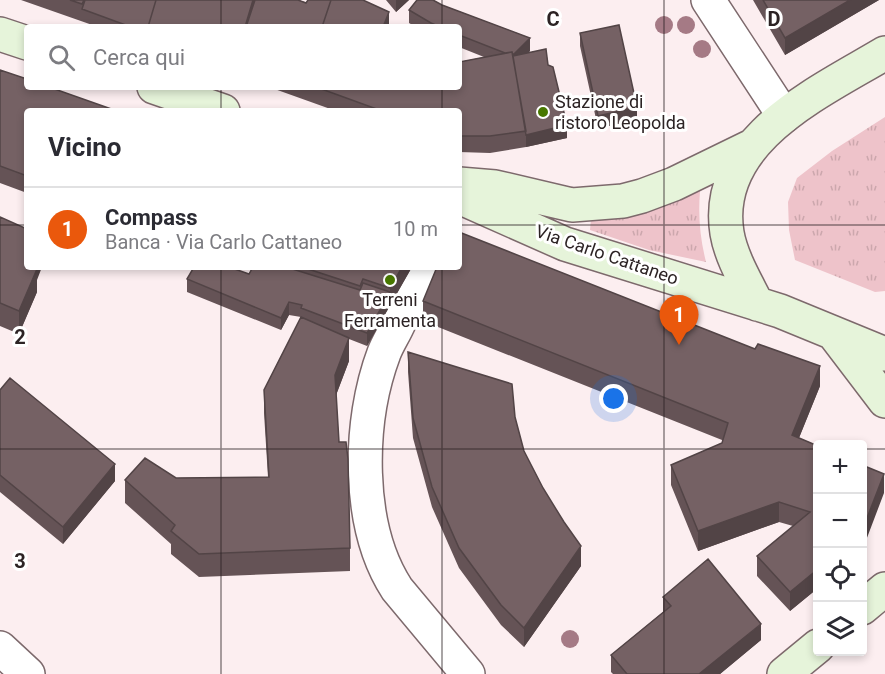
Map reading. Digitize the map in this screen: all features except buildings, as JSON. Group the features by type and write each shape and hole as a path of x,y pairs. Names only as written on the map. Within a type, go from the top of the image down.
{"main road":[{"path":"0,34 24,43"},
{"path":"757,304 732,250 725,218 726,202 735,174 752,146 784,116 885,53"},
{"path":"162,90 214,108"},
{"name":"Via Carlo Cattaneo","path":"462,194 495,187 572,205 623,201 674,183 752,146"},
{"name":"Via Carlo Cattaneo","path":"462,196 565,244 757,304 831,330 885,354"},
{"path":"831,330 885,401"},
{"path":"867,604 885,589"},
{"path":"784,674 813,650"}],"street":[{"path":"708,0 784,116"},
{"path":"424,270 384,351 374,383 365,442 371,525 387,574 468,674"},
{"path":"0,648 28,674"}],"green space":[{"path":"885,117 885,291 875,292 795,260 789,230 788,202 797,178 832,151"},
{"path":"700,191 700,227 706,262 649,250 590,230 591,219 644,211"}],"place":[{"name":"Stazione di ristoro Leopolda","path":"543,112"},
{"name":"Terreni Ferramenta","path":"390,280"},
{"name":"Compass","path":"679,345"}]}
